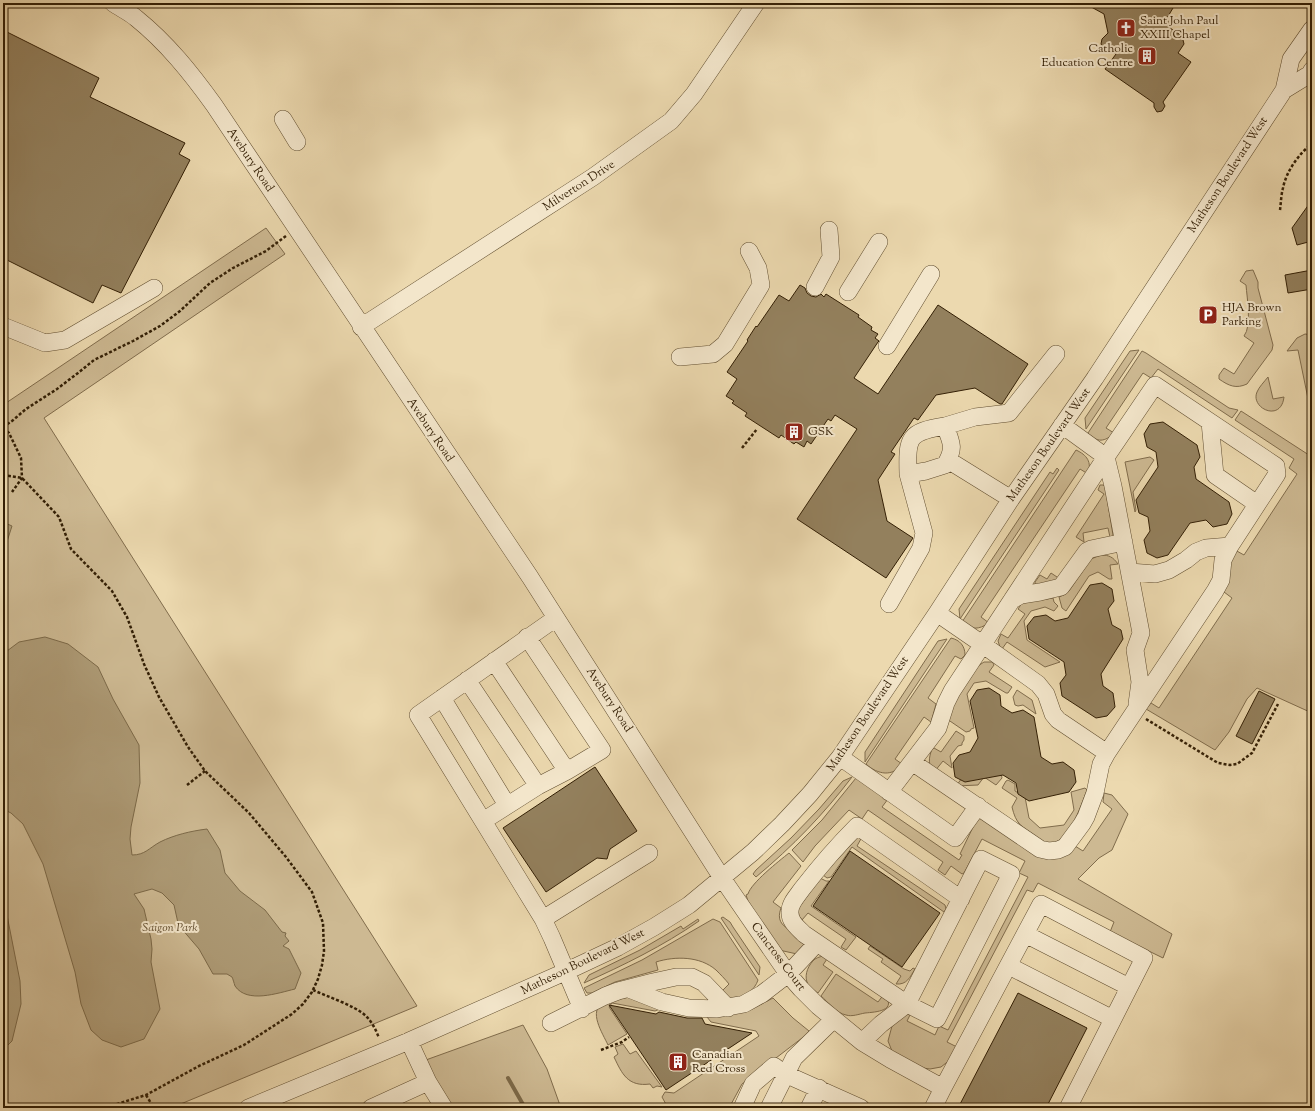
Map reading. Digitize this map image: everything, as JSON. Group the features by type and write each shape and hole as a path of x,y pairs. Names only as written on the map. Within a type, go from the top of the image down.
{"street":[{"name":"Avebury Road","path":"113,3 135,17 162,42 195,79 525,570 722,878"},
{"name":"Milverton Drive","path":"361,327 593,177 671,121 694,94 756,3"},
{"name":"Matheson Boulevard West","path":"248,1108 409,1041 618,948 689,905 753,852 782,824 810,794 840,757 937,613 1011,499 1062,425 1284,90 1291,59 1312,29"},
{"name":"Matheson Boulevard West","path":"1284,90 1310,74 1312,70"},
{"path":"282,118 297,142"},
{"path":"815,287 831,257 829,230"},
{"path":"848,292 879,242"},
{"path":"680,357 713,354 726,344 761,285 758,268 749,251"},
{"path":"887,346 931,274"},
{"path":"3,326 45,343 65,340 154,288"},
{"path":"889,604 921,548 924,533 908,474 907,451 913,437 925,429 945,426 975,417 1009,414 1056,354"},
{"path":"890,792 912,762 938,728 946,703 952,691 1155,385 1276,466 1277,474 1230,546 1223,560 1221,580 1215,591 1107,752 1101,764 1095,793 1086,817 1065,847 1058,850 1048,851 1040,849 912,762"},
{"path":"1210,422 1215,475 1257,504"},
{"path":"1062,425 1106,457 1141,633 1135,650 1140,682 1135,710"},
{"path":"908,474 926,471 945,465 951,455 951,441 945,426"},
{"path":"948,460 1011,499"},
{"path":"1012,600 1021,595 1061,587 1087,552 1091,549 1124,542"},
{"path":"1130,572 1155,574 1169,570 1196,552 1206,548 1230,546"},
{"path":"937,613 1038,684 1046,694 1058,720 1107,752"},
{"path":"556,618 418,714 543,919 582,1009"},
{"path":"483,821 538,786 602,750 527,637"},
{"path":"494,660 567,771"},
{"path":"467,680 538,786"},
{"path":"442,698 507,805"},
{"path":"840,757 955,838 978,806"},
{"path":"862,1042 881,1024 907,1004 961,899 981,859 1011,874 937,1019 907,1004 804,934 793,922 790,910 793,902 816,871 838,845 857,826 961,899"},
{"path":"543,919 649,853"},
{"name":"Cancross Court","path":"722,878 788,974 801,989 862,1042 890,1060 943,1088"},
{"path":"933,1108 1041,904 1144,958 1068,1108"},
{"path":"1025,934 1129,987"},
{"path":"629,989 662,1002 689,1008 728,1008 744,1004 762,994 788,974 817,943"},
{"path":"1009,966 1113,1019"},
{"path":"551,1023 582,1009 605,996 676,977 692,977 704,983 728,1008"},
{"path":"769,1108 794,1058 834,1019"},
{"path":"409,1041 428,1082 444,1108"},
{"path":"742,1108 753,1084 774,1066 785,1074 819,1088 853,1106"},
{"path":"371,1108 428,1082"},
{"path":"809,1108 819,1088"}],"path":[{"path":"1280,210 1283,187 1292,165 1307,147 1312,144"},
{"path":"12,492 22,478 21,458 9,433 3,427 12,422 26,409 57,389 94,360 134,341 160,326 180,311 210,283 233,268 266,251 296,228"},
{"path":"742,448 757,429"},
{"path":"3,475 22,478 59,517 71,549 112,591 127,617 144,664 159,696 188,747 205,771 249,813 286,857 312,892 323,923 324,951 318,979 313,990 303,1004 292,1014 244,1045 199,1066 146,1095 104,1108"},
{"path":"1135,710 1218,763 1230,765 1237,764 1252,754 1278,704"},
{"path":"187,785 205,771"},
{"path":"313,990 359,1010 368,1017 376,1029 385,1051"},
{"path":"601,1050 629,1038"},
{"path":"146,1095 154,1108"}],"green space":[{"name":"Saigon Park","path":"266,228 285,254 44,418 417,1006 171,1108 3,1108 3,405"},
{"path":"1253,270 1258,282 1258,288 1273,345 1272,350 1247,384 1233,386 1219,379 1219,375 1224,368 1234,374 1254,343 1244,336 1248,326 1248,304 1246,285 1240,281 1246,271"},
{"path":"1305,334 1312,335 1312,418 1298,350 1287,351 1297,338"},
{"path":"1139,350 1086,429 1085,418 1130,351"},
{"path":"1142,351 1229,408 1238,410 1232,418 1158,369 1151,378 1143,373 1106,428 1114,433 1104,440 1098,440 1091,436 1088,433"},
{"path":"1268,377 1273,399 1284,397 1282,405 1278,409 1272,411 1262,407 1256,398 1258,390"},
{"path":"1241,411 1312,457 1312,713 1257,688 1247,699 1229,732 1215,750 1146,709 1151,703 1159,708 1232,598 1224,592 1235,550 1244,555 1297,474 1289,468 1294,459 1235,420"},
{"path":"1076,450 1088,459 1088,474 1080,469 981,617 989,623 978,628 972,628 966,625 962,622"},
{"path":"1150,457 1154,460 1133,492 1135,512 1125,462"},
{"path":"1057,468 1059,470 960,619 959,609 1050,472 1053,474"},
{"path":"1100,485 1105,486 1113,535 1110,537 1108,528 1083,533 1084,542 1076,537 1104,494 1098,490"},
{"path":"1101,555 1111,557 1118,564 1110,565 1112,579 1109,579 1098,572 1089,576 1066,611 1062,608 1059,597 1069,591 1091,559"},
{"path":"1051,573 1060,579 1038,586 1035,584 1040,575 1047,579"},
{"path":"1053,598 1054,602 1058,606 1054,611 1045,607 1031,611 1024,621 1027,640 1060,662 1045,667 1007,642 1002,649 1000,647 998,641 1001,634 1008,638 1025,614 1018,609 1022,603"},
{"path":"951,638 957,640 961,644 965,655 961,659 955,656 928,698 936,704 931,722 924,717 895,759 902,764 898,768 890,773 885,773 871,768 866,764"},
{"path":"947,639 865,762 865,752 938,641"},
{"path":"984,662 992,662 994,665 989,672 1012,687 1008,693 1006,693 986,681 974,683 967,694 974,728 966,732 947,719 949,710 978,666"},
{"path":"1017,690 1032,700 1036,714 1023,705 1015,705 1013,697"},
{"path":"956,731 964,736 964,740 962,745 958,746 950,756 952,768 943,761 935,771 932,769 930,764 932,749 934,748 941,752"},
{"path":"1001,773 1002,778 996,785 984,777 978,785 956,786 962,778"},
{"path":"852,777 807,830 783,854 756,877 753,874 756,870 791,838 843,781"},
{"path":"856,778 888,799 882,807 959,860 962,855 960,854 976,821 980,818 1040,857 1075,846 1083,851 1112,809 1103,802 1104,793 1112,795 1128,814 1112,850 1099,858 1078,879 1172,934 1163,958 1110,932 1114,922 1038,883 1033,892 1027,890 947,1042 957,1047 951,1059 941,1067 930,1069 923,1068 892,1051 888,1041 892,1026 899,1017 911,1013 907,1021 935,1035 939,1026 948,1030 1028,877 1019,873 1025,861 982,839 964,873 962,874 951,866 945,875 938,870 943,862 868,810 862,819 849,810 815,846 803,862 792,850 822,820"},
{"path":"1008,780 1015,784 1015,791 1025,797 1029,818 1040,828 1064,825 1074,810 1071,792 1085,788 1087,790 1073,824 1067,832 1061,839 1055,842 1045,843 1017,821 1012,807 1017,798 1002,788"},
{"path":"858,837 862,837 857,846 945,905 946,909 944,912 852,847 831,877 827,878 823,875"},
{"path":"789,853 801,866 773,902 781,908 779,916 781,922 784,926 799,936 802,941 804,947 797,954 779,950 748,901 746,895 760,878"},
{"path":"820,878 829,881 811,906 856,937 846,950 841,947 846,939 808,913 802,920 799,916 798,909"},
{"path":"723,917 730,922 760,967 759,975 721,918"},
{"path":"698,919 699,921 657,947 584,983 589,975 640,950 681,926 683,929"},
{"path":"713,919 720,922 758,980 754,987 744,996 736,999 731,999 728,997 721,992 729,984 716,970 703,962 687,958 656,962 658,970 615,982 592,993 587,993 584,988 642,960"},
{"path":"870,946 904,969 910,971 913,968 915,969 910,978 906,982 896,984 901,976 881,962 883,959 868,949"},
{"path":"827,955 829,956 823,965 833,972 818,993 811,988 808,983 806,979 807,973 809,966 815,959"},
{"path":"836,974 878,1002 884,994 888,1000 887,1007 884,1010 853,1016 842,1014 821,996"},
{"path":"629,997 660,1009 655,1011 612,1003 609,1007 627,1034 608,1045 600,1029 596,1016 599,1006 613,1000"},
{"path":"773,998 793,1018 809,1031 806,1035 742,1084 729,1108 720,1104 718,1108 668,1108 662,1097 665,1092 674,1093 759,1036 756,1031 711,1022 707,1017 752,1009"},
{"path":"523,1025 547,1069 561,1108 451,1108 423,1061"},
{"path":"623,1044 630,1054 636,1051 662,1087 657,1086 653,1088 650,1084 636,1083 631,1081 623,1074 614,1057 618,1054 615,1047"}],"shaded area":[{"path":"3,522 12,526 3,554"},
{"path":"45,637 68,644 98,667 113,699 139,745 140,783 131,827 130,839 132,855 144,852 171,837 207,829 220,850 225,873 240,891 265,910 282,932 286,933 285,936 289,941 283,946 289,949 301,973 295,989 272,995 247,995 235,986 232,977 227,974 213,974 199,949 178,923 174,905 162,893 152,889 134,894 144,909 151,939 151,962 160,1009 144,1039 121,1047 102,1040 91,1030 81,1004 75,972 43,864 23,824 11,813 3,809 3,654 19,642"},
{"path":"3,895 20,981 21,1004 12,1041 3,1050"}],"building":[{"name":"Catholic Education Centre","path":"1084,3 1176,3 1167,18 1170,28 1182,36 1184,44 1178,53 1191,62 1163,102 1165,106 1162,111 1157,112 1154,107 1154,103 1105,69 1116,54 1104,49 1101,44 1102,39 1108,33 1104,14"},
{"path":"3,30 99,78 90,97 185,143 179,154 190,160 121,293 102,285 93,303 3,258"},
{"path":"1312,200 1312,241 1297,245 1292,228"},
{"path":"1312,270 1312,289 1288,293 1285,275"},
{"name":"GSK","path":"800,285 805,288 807,293 811,296 816,297 821,294 824,297 826,294 859,315 858,317 872,327 871,330 878,334 875,338 879,341 854,378 878,394 938,305 1028,364 1002,404 975,388 936,395 918,420 914,418 891,452 895,454 878,480 887,521 913,538 886,578 797,519 857,429 835,415 831,421 828,419 811,444 807,441 804,447 796,442 794,444 781,435 779,438 745,416 747,413 732,403 734,401 726,396 737,379 727,372 748,341 747,340 756,326 757,327 779,295 789,301"},
{"path":"1163,422 1197,445 1200,457 1194,467 1196,479 1229,502 1232,514 1227,524 1213,527 1206,520 1190,523 1168,555 1157,558 1147,553 1144,540 1150,531 1148,517 1139,513 1136,500 1158,467 1156,452 1147,447 1144,434 1150,424"},
{"path":"1102,583 1112,589 1114,601 1108,609 1112,625 1121,630 1123,639 1101,674 1103,686 1113,693 1115,707 1107,716 1096,718 1062,696 1060,683 1066,675 1064,662 1029,639 1027,626 1034,617 1046,615 1055,621 1068,618 1090,585"},
{"path":"989,688 1000,695 1001,706 1012,713 1023,710 1034,717 1041,757 1052,764 1063,762 1074,770 1076,782 1069,792 1029,801 1018,794 1016,783 1003,775 965,782 955,777 953,763 959,755 970,752 978,738 970,701 977,690"},
{"path":"1259,691 1275,699 1252,744 1236,736"},
{"path":"595,767 637,831 610,849 607,859 597,858 546,892 503,828"},
{"path":"850,851 940,913 902,967 813,906"},
{"path":"1018,993 1087,1028 1046,1108 958,1108"},
{"name":"Canadian Red Cross","path":"609,1005 656,1014 659,1012 687,1018 702,1018 705,1024 752,1033 666,1090"}],"waterway":[{"path":"508,1078 525,1108"}],"place":[{"name":"Saint John Paul XXIII Chapel","path":"1126,28"},
{"name":"Catholic Education Centre","path":"1147,56"},
{"name":"HJA Brown Parking","path":"1208,315"},
{"name":"GSK","path":"794,432"},
{"name":"Canadian Red Cross","path":"678,1062"}]}
